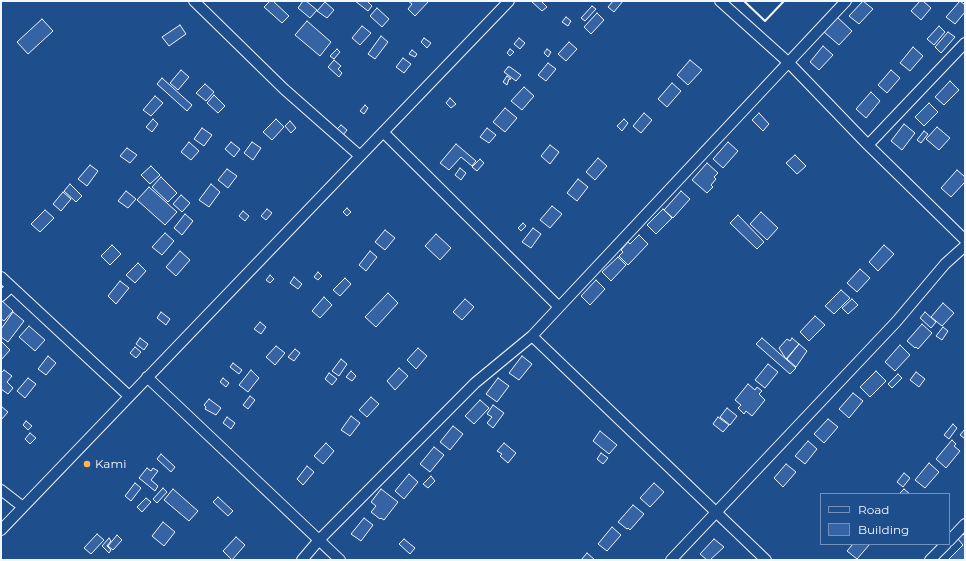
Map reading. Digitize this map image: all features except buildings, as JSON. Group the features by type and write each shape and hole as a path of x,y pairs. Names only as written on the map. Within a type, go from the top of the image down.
{"street":[{"path":"194,1 284,89 360,156"},
{"path":"1,530 509,1"},
{"path":"720,1 789,63 868,145 965,240"},
{"path":"302,560 319,540 475,384 532,336 558,306 846,1"},
{"path":"868,145 965,43"},
{"path":"383,132 558,306"},
{"path":"671,560 896,322 945,264 965,246"},
{"path":"1,277 129,396"},
{"path":"1,296 11,287"},
{"path":"532,336 766,560"},
{"path":"147,377 340,560"},
{"path":"1,490 23,507"},
{"path":"950,540 965,524"},
{"path":"930,560 945,545"}],"wall":[{"path":"744,1 765,21 784,1"}],"place":[{"name":"Kami","path":"87,464"}]}
